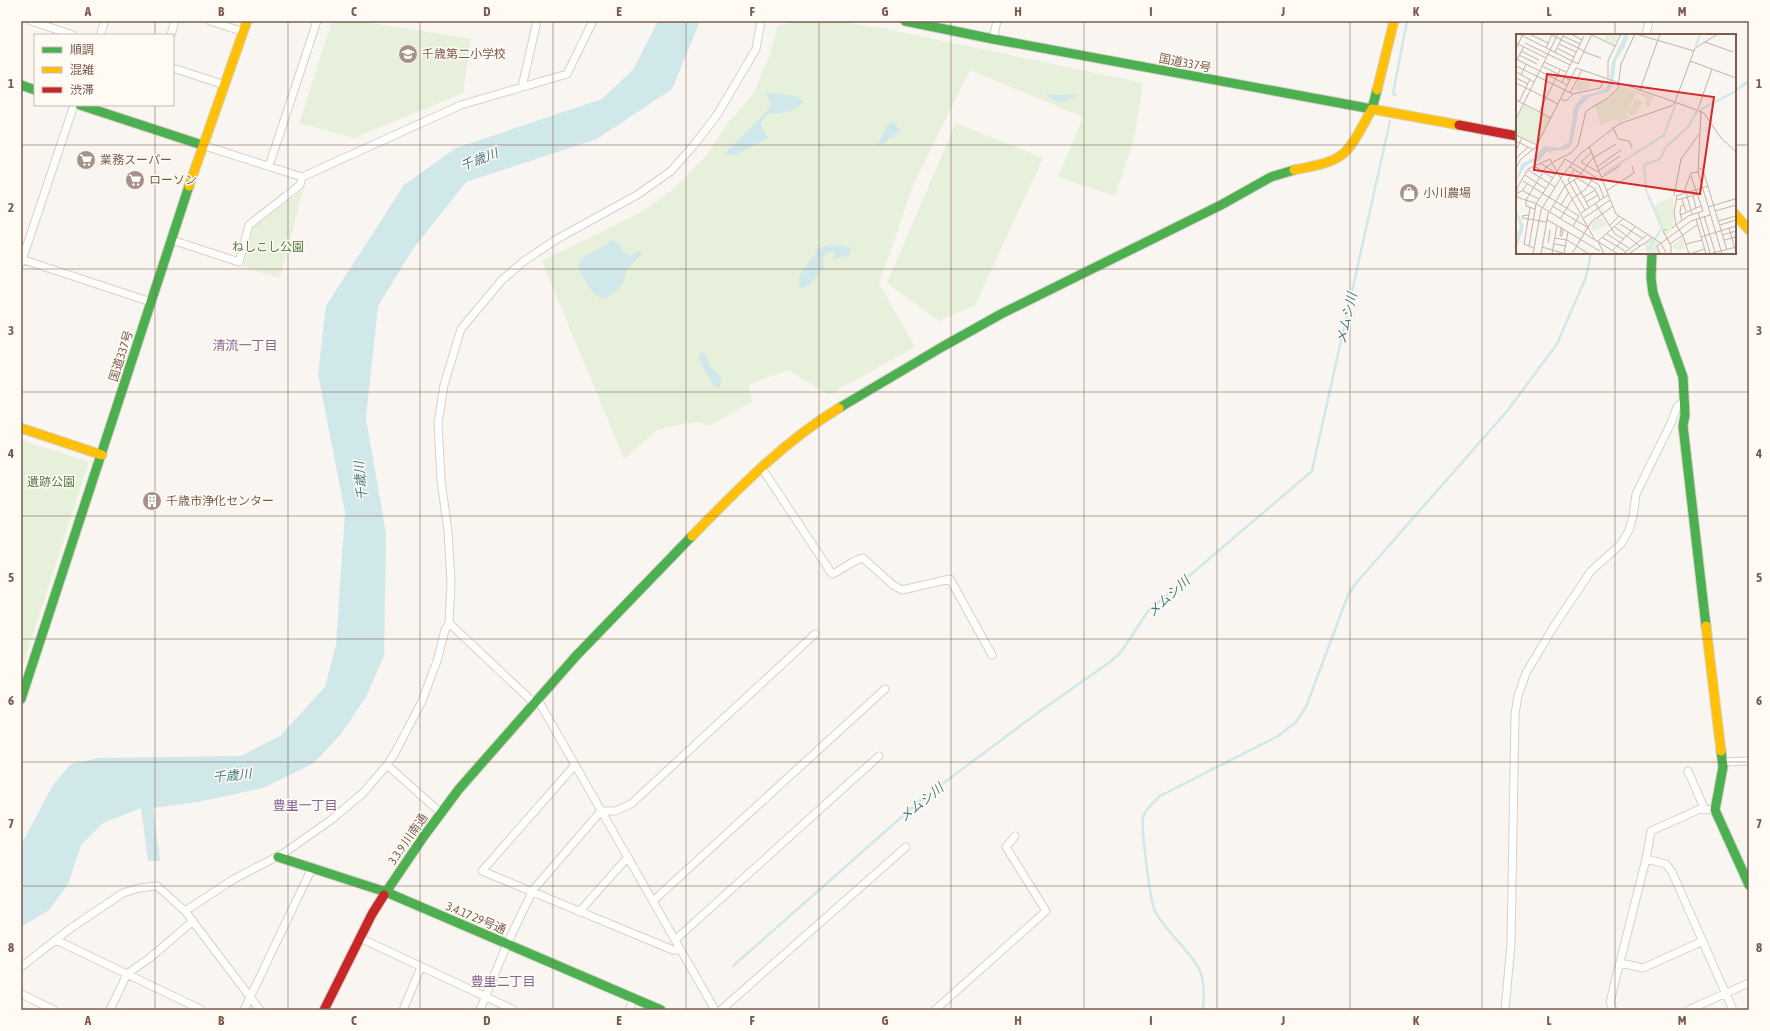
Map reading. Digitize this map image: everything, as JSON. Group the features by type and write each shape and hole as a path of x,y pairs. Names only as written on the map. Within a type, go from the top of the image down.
{"main road":[{"name":"国道337号","path":"21,699 152,302 202,145 247,21"},
{"name":"国道337号","path":"905,21 993,39 1516,136"},
{"path":"1372,109 1394,21"},
{"path":"21,85 34,90"},
{"path":"83,106 202,145"},
{"name":"3.3.9 川南通","path":"324,1010 372,914 459,789 576,656 760,467 825,417 947,344 1001,314 1221,205 1271,177 1338,157 1346,151 1372,109"},
{"path":"1736,215 1749,230"},
{"path":"1652,254 1651,278 1653,293 1683,377 1683,401 1685,415 1683,426 1723,762 1723,767 1710,810 1749,884"},
{"path":"21,428 102,455"},
{"name":"3.4.17 29号通","path":"278,857 386,892 661,1010"}],"street":[{"path":"31,21 70,34"},
{"path":"100,34 105,21"},
{"path":"171,34 175,21"},
{"path":"210,21 244,32"},
{"path":"269,166 317,21"},
{"path":"522,87 537,21"},
{"path":"202,145 302,177 450,110 567,74 594,21"},
{"path":"185,911 234,878 278,857 331,820 363,793 387,765 407,733 422,701 437,661 445,630 449,623 451,583 448,531 441,480 438,423 444,385 461,329 502,280 524,260 564,235 637,195 672,171 717,115 756,49 761,21"},
{"path":"993,39 997,21"},
{"path":"1646,34 1649,21"},
{"path":"174,68 225,85"},
{"path":"74,106 21,261 152,302"},
{"path":"172,240 239,262 249,225 300,185 302,177"},
{"path":"1505,1010 1511,944 1515,714 1518,696 1526,673 1554,626 1591,571 1621,544 1624,539 1629,530 1633,516 1636,494 1671,423 1677,407 1683,401"},
{"path":"760,467 832,574 841,571 857,559 863,558 893,585 902,590 950,579 992,656"},
{"path":"449,623 536,702 575,764 715,1010"},
{"path":"480,1010 532,892 601,811 615,811 631,804 815,634"},
{"path":"653,901 885,689"},
{"path":"675,940 879,756"},
{"path":"1723,762 1749,761"},
{"path":"575,764 482,871 673,950 681,950"},
{"path":"387,765 441,813"},
{"path":"1688,771 1710,810"},
{"path":"1613,1010 1610,1002 1646,858 1651,831 1700,809 1710,810"},
{"path":"934,1010 1046,911 1006,848 1015,836"},
{"path":"721,1010 906,847"},
{"path":"579,912 628,857"},
{"path":"1646,858 1666,864 1672,872 1734,1010"},
{"path":"244,1010 312,868"},
{"path":"21,967 56,940 123,893 139,888 157,886 185,911 260,1010"},
{"path":"110,1010 127,974 152,957 193,921"},
{"path":"360,938 485,998 514,1010"},
{"path":"56,940 202,1010"},
{"path":"1620,963 1644,968 1703,941"},
{"path":"403,1010 421,968"},
{"path":"1688,1010 1749,983"},
{"path":"21,994 54,1010"},
{"path":"629,1010 634,998"}],"green space":[{"name":"千歳第二小学校","path":"332,21 359,21 471,39 463,93 354,138 299,123"},
{"path":"814,21 833,21 882,28 1143,83 1134,140 1115,196 1058,177 1083,117 970,70 914,183 879,284 915,347 829,395 788,370 748,385 753,401 710,426 698,422 681,424 657,430 624,459 542,261 642,212 686,177 710,151 728,123 754,93 769,56 778,26"},
{"path":"956,123 1043,158 975,305 939,321 887,283"},
{"name":"ねしこし公園","path":"303,190 280,278 243,267 253,227"},
{"name":"遺跡公園","path":"21,440 89,462 21,671"}],"water":[{"name":"千歳川","path":"658,21 700,21 672,89 597,139 466,182 413,249 378,306 366,418 386,534 384,656 366,697 341,734 314,763 263,788 198,802 153,808 160,861 148,861 141,808 103,823 81,845 68,884 49,910 21,927 21,845 53,785 71,764 98,758 241,756 280,736 325,687 336,645 345,512 318,374 326,306 404,185 456,148 602,99 633,70"},
{"path":"766,92 796,96 804,101 792,110 783,113 768,114 761,123 763,130 769,138 735,155 724,154 757,122 771,105"},
{"path":"1044,94 1079,95 1059,103"},
{"path":"893,121 901,131 894,135 895,138 893,139 891,137 883,144 877,146 887,126"},
{"path":"612,241 616,241 629,256 641,250 641,255 628,268 624,280 618,289 607,298 602,298 594,293 590,288 580,271 578,263 585,256"},
{"path":"830,244 849,247 851,249 850,255 835,259 833,258 836,251 826,253 823,259 824,268 809,285 804,288 800,287 799,282 802,272 817,249"},
{"path":"700,353 704,353 707,356 709,365 722,378 720,386 717,388 713,385 698,358"}],"waterway":[{"name":"メムシ川","path":"1396,95 1393,94 1407,21"},
{"path":"1736,90 1749,81"},
{"name":"メムシ川","path":"733,966 922,799 1043,709 1110,662 1121,652 1148,611 1312,471 1390,121"},
{"path":"1203,1010 1204,999 1200,970 1192,958 1159,919 1153,905 1148,880 1143,824 1144,814 1150,805 1160,796 1278,736 1296,722 1306,707 1348,595 1357,582 1508,410 1557,344 1586,277 1591,254"}],"traffic: fast":[{"path":"905,21 993,39 1372,109 1377,90"},
{"path":"21,85 34,90"},
{"path":"83,106 202,145"},
{"path":"839,408 1001,314 1221,205 1271,177 1294,170"},
{"path":"21,699 189,186"},
{"path":"1652,254 1651,278 1653,293 1683,377 1685,415 1683,426 1706,626"},
{"path":"384,895 424,836 459,789 576,656 692,536"},
{"path":"1721,751 1723,767 1715,810 1749,885"},
{"path":"278,857 386,892 661,1010"}],"traffic: slow":[{"path":"189,186 247,21"},
{"path":"1377,90 1394,21"},
{"path":"1294,170 1329,162 1341,155 1354,142 1372,109 1459,125"},
{"path":"1736,215 1749,230"},
{"path":"692,536 744,484 780,451 818,421 839,408"},
{"path":"21,428 102,455"},
{"path":"1706,626 1721,751"}],"traffic: jam":[{"path":"1459,125 1516,136"},
{"path":"324,1010 372,914 384,895"}],"place":[{"name":"千歳第二小学校","path":"408,54"},
{"name":"業務スーパー","path":"86,160"},
{"name":"ローソン","path":"135,180"},
{"name":"小川農場","path":"1409,193"},
{"name":"千歳市浄化センター","path":"152,501"}],"district":[{"name":"清流一丁目","path":"245,345"},
{"name":"豊里一丁目","path":"305,805"},
{"name":"豊里二丁目","path":"503,981"}]}
